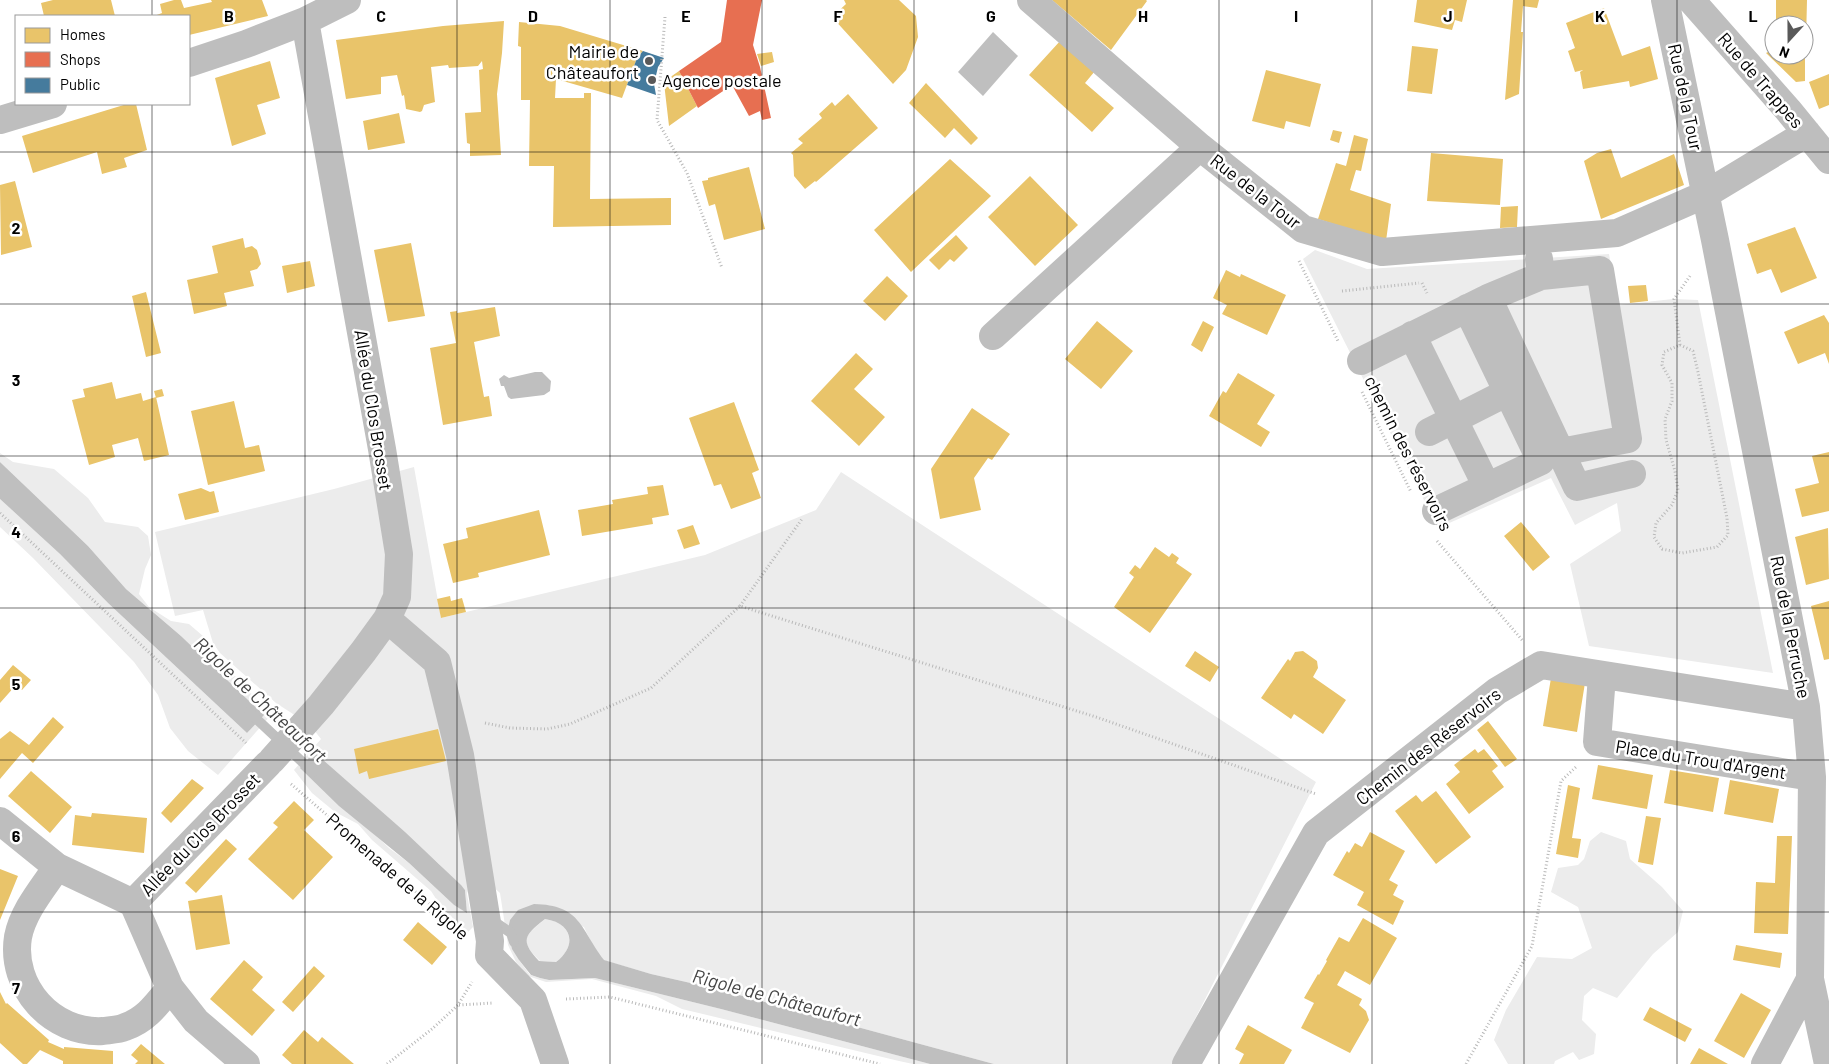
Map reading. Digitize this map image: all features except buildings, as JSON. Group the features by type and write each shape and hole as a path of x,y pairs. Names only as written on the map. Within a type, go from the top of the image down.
{"street":[{"path":"190,63 246,44 305,21 347,0"},
{"name":"Rue de la Tour","path":"1030,0 1200,147 1303,229 1382,252 1617,233 1706,194 1807,133"},
{"name":"Rue de la Tour","path":"1666,0 1706,194"},
{"name":"Rue de Trappes","path":"1691,0 1829,160"},
{"name":"Allée du Clos Brosset","path":"132,903 270,762 321,705 388,619 397,597 398,554 382,449 305,21"},
{"path":"0,120 50,105"},
{"path":"993,336 1200,147"},
{"name":"Rue de la Perruche","path":"1706,194 1806,707 1812,777 1821,837 1810,979 1828,1064"},
{"path":"1536,240 1541,276"},
{"path":"1353,364 1477,303 1541,276 1600,270 1628,440 1561,452"},
{"path":"1428,516 1541,461 1508,392 1477,303"},
{"path":"1477,303 1561,452 1577,486 1632,474"},
{"path":"1412,335 1441,426 1487,487"},
{"path":"1441,426 1508,392"},
{"path":"388,619 437,662 460,755 482,890 489,948 533,1000 555,1064"},
{"path":"1541,665 1806,707"},
{"name":"Chemin des Réservoirs","path":"1186,1064 1316,833 1497,691 1541,665"},
{"name":"Place du Trou d'Argent","path":"1602,676 1597,742 1812,777"},
{"path":"0,821 57,867 132,903 170,988 196,1021 246,1064"},
{"path":"57,867 24,918 18,937 18,958 21,976 36,1002 49,1014 65,1024 80,1029 112,1030 124,1028 151,1012 170,988"},
{"path":"1765,1064 1810,979"}],"path":[{"path":"665,18 658,120 687,173 722,268"},
{"name":"chemin des réservoirs","path":"1303,229 1297,257 1353,364 1428,516 1541,665"},
{"path":"1680,345 1674,300 1716,240"},
{"path":"1342,291 1430,282"},
{"path":"1680,345 1693,351 1727,518 1728,536 1717,547 1682,553 1662,548 1654,537 1656,523 1672,505 1678,490 1675,471 1666,440 1665,419 1672,402 1672,383 1662,365 1664,352 1680,345"},
{"name":"Promenade de la Rigole","path":"0,513 270,762 489,948"},
{"path":"450,717 510,728 547,729 570,724 651,688 740,606 802,519"},
{"path":"740,606 1096,717 1350,806"},
{"path":"1466,1064 1532,946 1561,781 1597,742"},
{"path":"387,1064 432,1029 458,1005 489,948"},
{"path":"533,1000 610,997 880,1064"}],"shaded area":[{"path":"993,32 1018,56 983,96 958,72"},
{"path":"1315,250 1367,269 1609,254 1618,305 1673,299 1698,300 1773,673 1589,646 1570,564 1621,531 1617,503 1575,525 1551,478 1438,528 1303,259"},
{"path":"542,372 551,381 550,391 544,395 511,399 508,397 499,379 504,375 509,378"},
{"path":"0,453 13,462 54,469 88,498 105,522 138,527 148,536 151,555 145,569 139,594 149,607 171,621 189,624 203,636 222,662 271,715 218,775 188,751 170,728 158,695 134,662 33,558 0,527 0,499 247,733 263,714 181,636 126,589 88,546 0,462"},
{"path":"0,462 88,546 126,589 181,636 264,715 247,733 0,499"},
{"path":"414,467 441,618 705,555 816,510 841,472 1316,782 1172,1064 994,1064 603,960 592,944 584,927 534,904 519,960 530,975 549,980 595,978 930,1064 913,1064 899,1061 682,1009 656,996 592,979 546,982 528,976 516,962 508,945 500,893 473,869 467,894 473,927 468,932 442,908 431,891 372,840 358,824 335,812 312,793 294,770 321,739 310,725 276,703 220,653 213,643 203,610 175,616 155,532 334,489","holes":["313,752 438,863 465,890 467,912 454,905 372,832"]},
{"path":"314,752 405,832 461,885 465,890 467,913 454,905 409,863 339,806 300,768"},
{"path":"1601,832 1626,841 1630,859 1662,887 1683,911 1678,932 1653,954 1617,998 1593,988 1584,996 1582,1020 1596,1034 1594,1054 1579,1060 1573,1052 1555,1061 1554,1064 1508,1064 1494,1040 1506,1010 1537,957 1572,959 1592,948 1578,907 1551,892 1558,868 1578,865 1584,859 1590,841"},
{"path":"534,904 550,905 570,914 584,928 604,960 994,1064 930,1064 595,978 549,980 540,978 531,975 512,949 508,929 510,920 518,910","holes":["545,919 561,925 569,936 567,949 556,962 539,961 529,948 527,938 533,929"]},
{"path":"545,919 561,925 569,936 567,949 556,962 540,961 533,954 527,943 529,934"}],"waterway":[{"name":"Rigole de Châteaufort","path":"249,712 313,772"},
{"name":"Rigole de Châteaufort","path":"492,920 511,933 514,942"}],"place":[{"name":"Mairie de Châteaufort","path":"649,61"},
{"name":"Agence postale","path":"652,80"}]}
